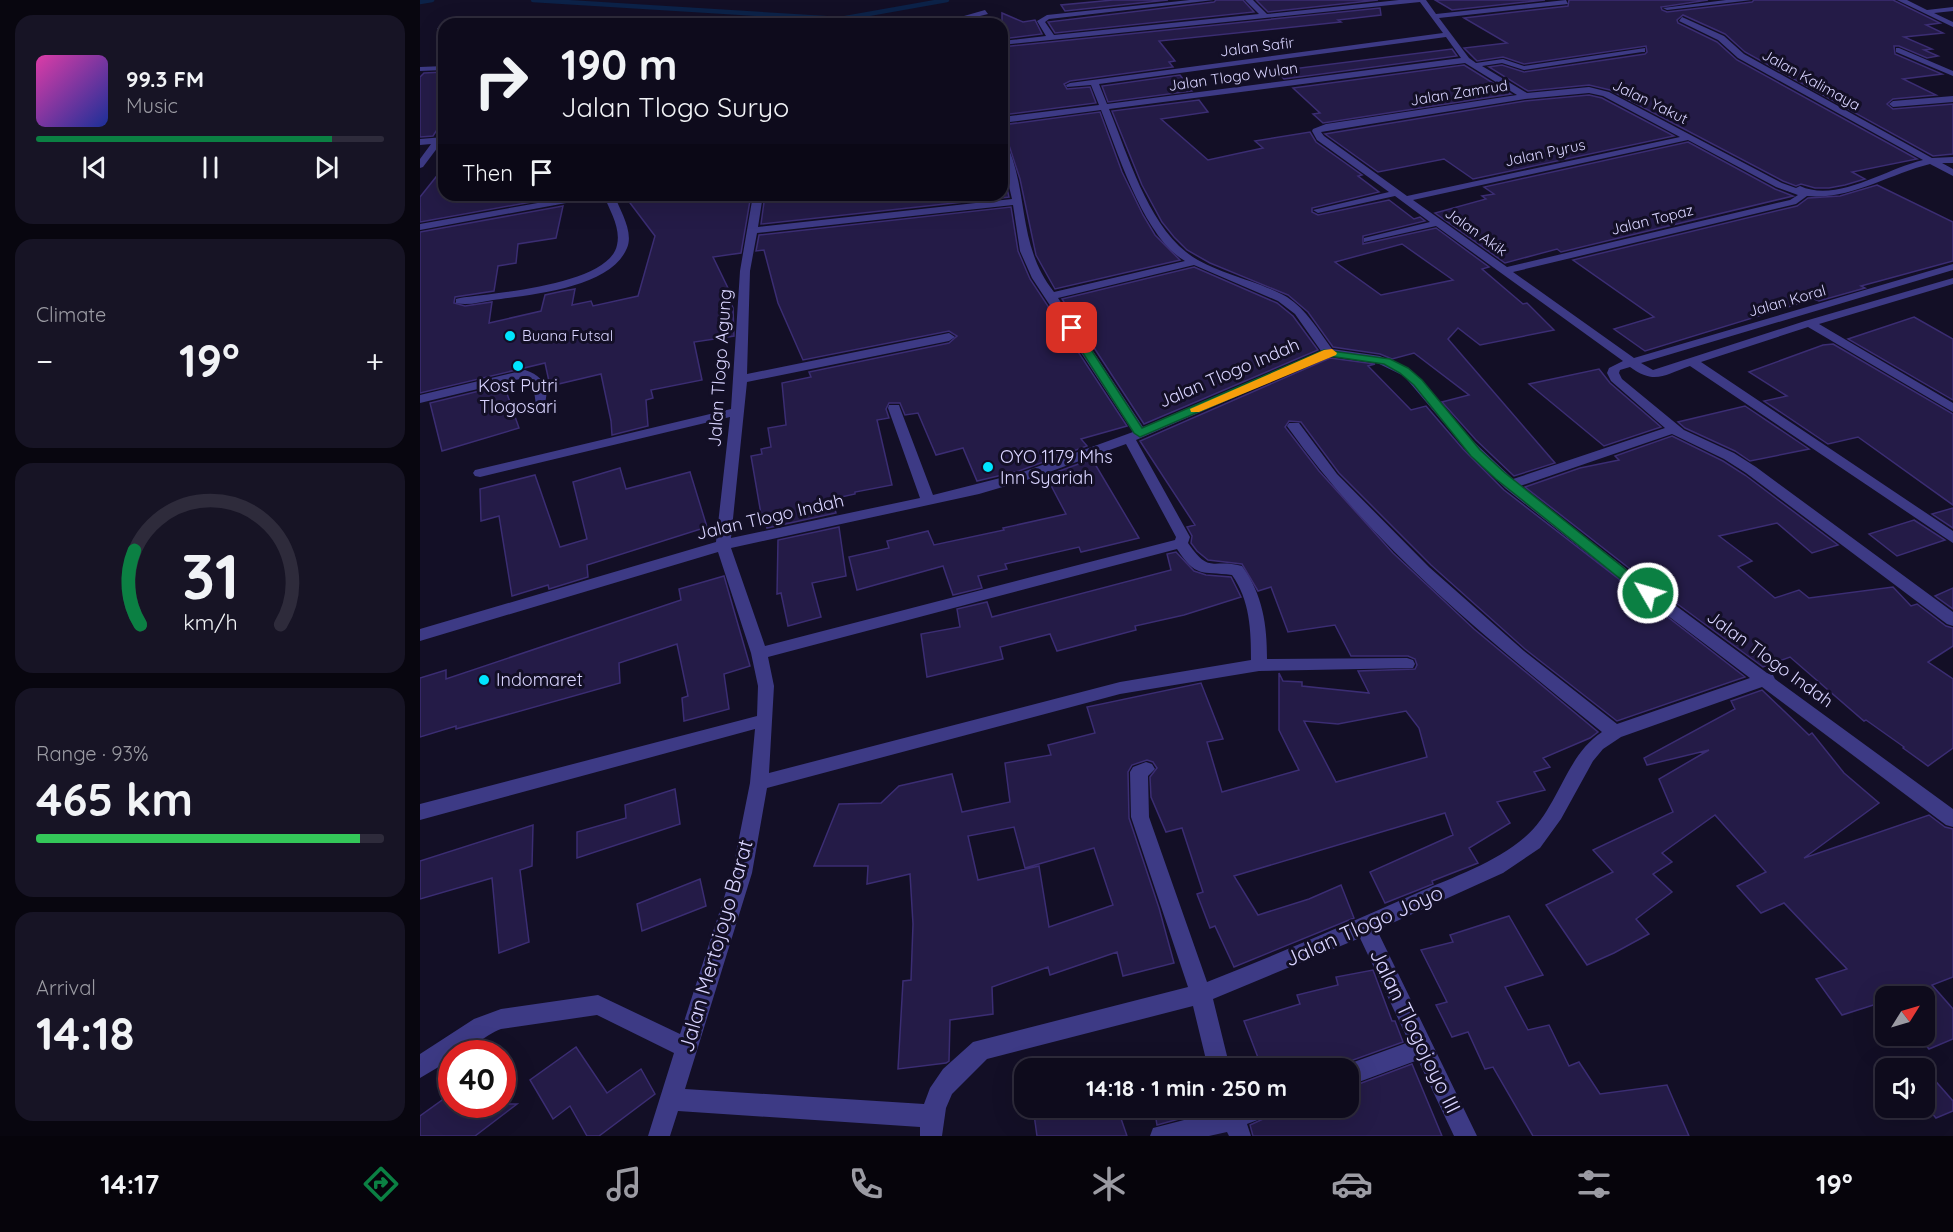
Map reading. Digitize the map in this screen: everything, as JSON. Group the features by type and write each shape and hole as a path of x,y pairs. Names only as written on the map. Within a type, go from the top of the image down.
{"street":[{"path":"1052,39 1041,21 1052,16 1210,0"},
{"path":"1249,0 1265,15"},
{"path":"1008,43 1421,0 1471,62 1525,96"},
{"path":"1667,9 1748,0"},
{"path":"1901,0 1953,25"},
{"path":"1435,16 1558,2"},
{"path":"1924,12 1953,9"},
{"path":"962,18 985,12"},
{"name":"Jalan Kalimaya","path":"1682,19 1721,38 1741,56 1930,161"},
{"name":"Jalan Safir","path":"1070,85 1447,35"},
{"name":"Jalan Tlogo Wulan","path":"1008,119 1471,62 1503,61 1524,68 1642,50"},
{"path":"1899,50 1953,74"},
{"path":"420,69 438,68"},
{"path":"1094,82 1131,174 1160,233 1184,256 1281,299 1299,312 1328,352"},
{"name":"Jalan Zamrud","path":"1326,127 1525,96 1579,90 1597,91"},
{"name":"Jalan Yakut","path":"1597,91 1691,137"},
{"path":"1893,104 1953,99"},
{"name":"Jalan Akik","path":"1326,127 1316,131 1320,138 1648,374 1654,374 1809,323 1953,281"},
{"path":"1691,137 1798,191"},
{"name":"Jalan Pyrus","path":"1318,210 1401,196 1691,137"},
{"path":"420,142 438,141"},
{"path":"420,165 438,144"},
{"name":"Jalan Topaz","path":"1798,191 1844,192 1930,161 1953,160"},
{"path":"1930,161 1951,171"},
{"path":"759,653 1180,543 1183,537 1135,435 1051,296 1036,278 1025,251 1018,201 1008,164"},
{"path":"1915,166 1951,171"},
{"name":"Jalan Topaz","path":"1504,271 1793,202 1802,197 1798,191"},
{"path":"420,227 566,201"},
{"path":"460,301 543,288 599,273 618,256 623,246 623,232 611,201"},
{"name":"Jalan Tlogo Agung","path":"723,545 741,379 745,271 757,201"},
{"path":"751,231 1018,201"},
{"path":"1368,240 1436,223"},
{"path":"1051,296 1195,262"},
{"name":"Jalan Koral","path":"1630,363 1953,267"},
{"path":"1809,323 1953,408"},
{"path":"741,379 949,337"},
{"name":"Jalan Tlogo Indah","path":"420,635 723,545 974,492 1025,476 1135,435 1328,352 1371,357 1404,370 1418,382 1476,453 1510,484 1648,593 1953,819"},
{"path":"1691,361 1953,538"},
{"path":"1630,363 1615,368 1613,373 1617,381 1675,429 1751,470 1953,620"},
{"path":"420,399 525,374 537,378 540,383 540,402"},
{"path":"894,408 928,502"},
{"path":"480,473 737,412"},
{"path":"1294,426 1332,477 1424,571 1518,655 1616,732"},
{"path":"1510,484 1675,429"},
{"path":"1180,543 1202,570 1237,570 1243,577 1258,620 1259,665"},
{"name":"Jalan Mertojoyo Barat","path":"659,1136 742,873 759,783 766,686 759,653 723,545"},
{"path":"759,783 1120,688 1259,665 1407,664"},
{"name":"Jalan Tlogo Joyo","path":"931,1126 943,1088 952,1073 981,1050 1201,994 1365,927 1496,867 1533,842 1554,814 1578,771 1597,744 1616,732 1767,679"},
{"path":"420,812 765,720"},
{"path":"1146,769 1139,772 1140,817 1201,994 1217,1058"},
{"name":"Jalan Tlogojoyo III","path":"1365,927 1466,1136"},
{"path":"420,1067 482,1026 501,1019 598,1005 686,1048"},
{"path":"1359,1071 1423,1048"},
{"path":"671,1099 931,1126"},
{"path":"1161,1136 1234,1120"}],"building":[{"path":"1113,0 1168,0 1065,11 1061,5"},
{"path":"1216,0 1243,0 1254,12 1055,33 1048,22 1214,2"},
{"path":"1256,0 1378,0 1268,12"},
{"path":"1435,0 1545,0 1452,10"},
{"path":"1569,0 1708,0 1661,7 1667,12 1754,0 1893,0 1940,23 1926,25 1943,33 1904,37 1932,49 1924,50 1938,56 1927,58 1899,46 1894,46 1895,54 1942,74 1903,79 1936,95 1893,99 1887,104 1893,109 1953,104 1953,154 1933,156 1745,52 1725,34 1683,15 1677,20 1678,23 1717,42 1737,60 1917,159 1852,172 1865,179 1845,185 1829,188 1815,188 1801,184 1796,186 1610,90 1589,85 1528,91 1489,67 1502,65 1524,72 1645,54 1646,46 1524,64 1503,57 1477,61 1464,48 1507,43 1464,18 1568,6"},
{"path":"1380,8 1381,15 1338,20 1341,22 1159,41 1175,61 1169,62 1173,67 1070,81 1064,84 1067,89 1090,87 1096,103 1008,114 1008,46"},
{"path":"1002,13 1023,22 1035,20 1042,34 1008,38 1008,18 1002,18"},
{"path":"1452,49 1457,56 1284,79 1276,71"},
{"path":"1464,65 1511,94 1323,123 1313,114 1320,113 1293,88"},
{"path":"438,72 438,128 433,136 420,137 420,77 424,73"},
{"path":"1180,75 1192,91 1108,102 1102,86"},
{"path":"1589,95 1602,98 1674,136 1473,179 1444,159 1378,172 1325,134 1525,101"},
{"path":"1199,100 1208,112 1161,119 1208,160 1263,148 1255,141 1310,132 1316,142 1362,175 1358,176 1379,192 1312,208 1312,212 1318,215 1389,200 1414,219 1420,217 1425,221 1363,236 1363,244 1436,228 1489,267 1482,269 1523,304 1527,303 1554,330 1480,345 1458,328 1448,339 1555,463 1514,476 1476,440 1442,402 1469,395 1414,353 1392,359 1380,354 1333,347 1308,312 1288,295 1210,263 1187,250 1162,222 1142,185 1112,111","holes":["1402,244 1453,280 1381,295 1335,262"]},
{"path":"1100,112 1122,172 1143,215 1155,235 1180,260 1055,289 1036,255 1020,179 1008,142 1008,124"},
{"path":"1688,142 1775,189 1793,196 1561,252 1557,249 1505,263 1435,213 1486,199 1482,196 1494,194 1484,187"},
{"path":"438,174 438,201 537,201 420,222 420,197"},
{"path":"1877,185 1953,222 1953,261 1861,286 1865,288 1819,301 1814,299 1645,351 1614,329 1654,317 1573,260 1797,206 1808,198 1840,196"},
{"path":"629,201 750,201 741,253 713,257 728,288 725,288 733,308 734,336 694,342 702,380 651,390 653,398 646,400 648,426 612,435 601,374 550,386 545,363 420,393 420,232 563,206 556,238 518,244 516,263 498,266 494,291 455,297 454,303 465,306 492,302 489,323 541,311 545,295 575,289 572,305 591,301 593,306 638,296 655,236"},
{"path":"764,201 972,201 761,224"},
{"path":"1011,207 1018,251 1030,279 1127,426 1081,439 1087,446 1019,471 977,481 963,448 936,455 918,413 905,415 900,403 889,403 886,409 889,418 877,420 892,485 832,499 836,513 767,528 764,513 761,514 751,456 762,454 761,449 771,447 768,428 786,425 782,383 811,377 809,372 949,343 957,336 949,331 803,360 778,303 764,250 756,251 759,235"},
{"path":"1194,267 1277,303 1293,316 1318,350 1144,424 1062,299"},
{"path":"1914,317 1953,339 1953,400 1848,339"},
{"path":"1833,344 1953,414 1953,505 1858,437 1828,444 1764,401 1787,396 1749,372 1823,345"},
{"path":"1330,358 1375,364 1368,366 1411,410 1426,406 1463,449 1504,490 1745,677 1617,721 1525,649 1431,565 1339,473 1301,422 1289,421 1285,427 1319,471 1393,553 1474,629 1598,732 1590,738 1543,758 1550,767 1534,772 1545,790 1497,802 1510,823 1469,848 1478,863 1432,881 1433,884 1428,886 1385,903 1370,872 1453,835 1445,813 1234,876 1258,915 1309,899 1341,885 1354,918 1234,967 1215,926 1210,928 1197,894 1203,892 1182,828 1166,832 1151,797 1150,777 1157,768 1153,762 1147,760 1132,765 1128,772 1129,818 1159,908 1174,963 1123,976 1117,952 1050,975 1048,967 992,987 993,1014 950,1020 949,1061 898,1069 903,981 911,980 913,924 910,874 867,884 868,866 814,866 839,804 881,803 899,786 952,774 962,812 1010,802 1005,763 1051,755 1048,745 1095,733 1087,707 1201,683 1223,739 1207,742 1222,792 1299,770 1279,730 1279,673 1283,681 1302,682 1302,686 1369,693 1358,671 1415,669 1417,665 1415,659 1408,656 1351,656 1335,625 1288,632 1271,587 1258,591 1242,564 1208,560 1197,551 1191,543 1192,536 1187,527 1195,525 1140,441","holes":["1406,711 1419,728 1427,757 1336,782 1304,721 1338,724","1014,827 1025,868 1094,848 1113,905 1049,927 1039,866 978,880 968,836"]},
{"path":"1599,369 1610,383 1661,427 1604,446 1529,384"},
{"path":"504,385 519,428 442,451 430,403"},
{"path":"1745,406 1809,449 1750,461 1735,451 1685,428 1678,422"},
{"path":"1672,436 1723,461 1745,475 1838,545 1812,553 1777,523 1719,536 1752,561 1738,567 1775,598 1799,590 1809,598 1893,587 1911,606 1917,604 1946,626 1953,628 1953,646 1928,662 1953,679 1953,748 1928,766 1866,720 1864,721 1790,657 1763,667 1634,572 1525,487 1580,468 1619,460 1615,456"},
{"path":"1092,459 1139,538 1081,552 1079,547 1005,564 1007,569 978,576 982,588 953,595 943,566 857,590 849,557 889,548 887,541 928,531 934,545 1066,514 1046,476"},
{"path":"620,468 626,489 690,472 707,527 587,565 588,577 549,589 548,585 512,596 499,516 481,521 480,489 535,475 560,547 587,539 573,482"},
{"path":"1953,508 1953,528 1932,514"},
{"path":"1914,520 1945,540 1897,556 1869,534"},
{"path":"839,527 846,576 812,583 821,617 788,626 781,593 777,594 778,540"},
{"path":"1176,552 1194,571 1206,575 1231,577 1241,597 1184,615 1135,626 1136,630 1057,651 1050,634 1000,647 1003,659 927,677 921,634 960,627 957,609 987,602 992,617 1171,570 1167,554"},
{"path":"724,576 750,666 724,674 729,709 684,721 682,698 688,696 677,644 619,663 620,683 420,737 420,678 446,670 446,679 681,600 679,589"},
{"path":"1953,588 1953,609 1935,596"},
{"path":"1762,690 1809,735 1812,733 1844,773 1879,803 1804,858 1929,815 1945,827 1953,829 1953,977 1933,986 1875,986 1875,1004 1842,1015 1816,979 1847,969 1784,903 1761,913 1737,886 1766,872 1715,815 1662,853 1672,862 1653,874 1672,892 1636,919 1649,934 1587,965 1546,905 1613,872 1593,850 1673,812 1659,779 1709,750 1647,765 1644,758 1735,709 1731,701"},
{"path":"675,789 680,824 577,858 577,832 626,818 625,805"},
{"path":"533,825 532,866 520,870 529,942 499,953 492,878 420,899 420,861"},
{"path":"700,879 706,906 642,931 637,904"},
{"path":"1509,916 1543,975 1505,987 1528,1030 1549,1025 1569,1066 1579,1062 1600,1094 1667,1085 1689,1136 1533,1136 1493,1067 1485,1069 1468,1032 1452,1037 1436,1005 1447,1002 1421,950 1453,942 1450,935"},
{"path":"1373,970 1392,1021 1395,1021 1403,1042 1358,1058 1258,1058 1244,1021 1300,1004 1297,995 1338,985 1336,977"},
{"path":"1935,988 1953,1009 1953,1039 1929,1049 1926,1046 1935,1046"},
{"path":"576,1047 607,1093 641,1069 655,1094 599,1136 587,1136 570,1106 553,1119 530,1080"},
{"path":"1412,1064 1442,1136 1253,1136 1250,1125 1265,1118 1359,1118 1359,1084"},
{"path":"1935,1081 1953,1101 1953,1111 1936,1118"},
{"path":"438,1103 438,1118 499,1118 475,1136 420,1136 420,1116"},
{"path":"1035,1118 1121,1118 1127,1136 1037,1136"},
{"path":"1156,1118 1183,1118 1157,1125"}],"waterway":[{"path":"420,2 432,0"},
{"path":"533,0 824,18"},
{"path":"846,18 947,0"}],"slow traffic":[{"path":"1195,409 1328,352 1332,353"}],"place":[{"name":"Buana Futsal","path":"510,336"},
{"name":"Kost Putri Tlogosari","path":"518,366"},
{"name":"OYO 1179 Mhs Inn Syariah","path":"988,467"},
{"name":"Indomaret","path":"484,680"}],"route":[{"path":"1072,328 1140,433 1328,352 1386,361 1404,370 1418,382 1476,453 1500,476 1648,593"}]}
